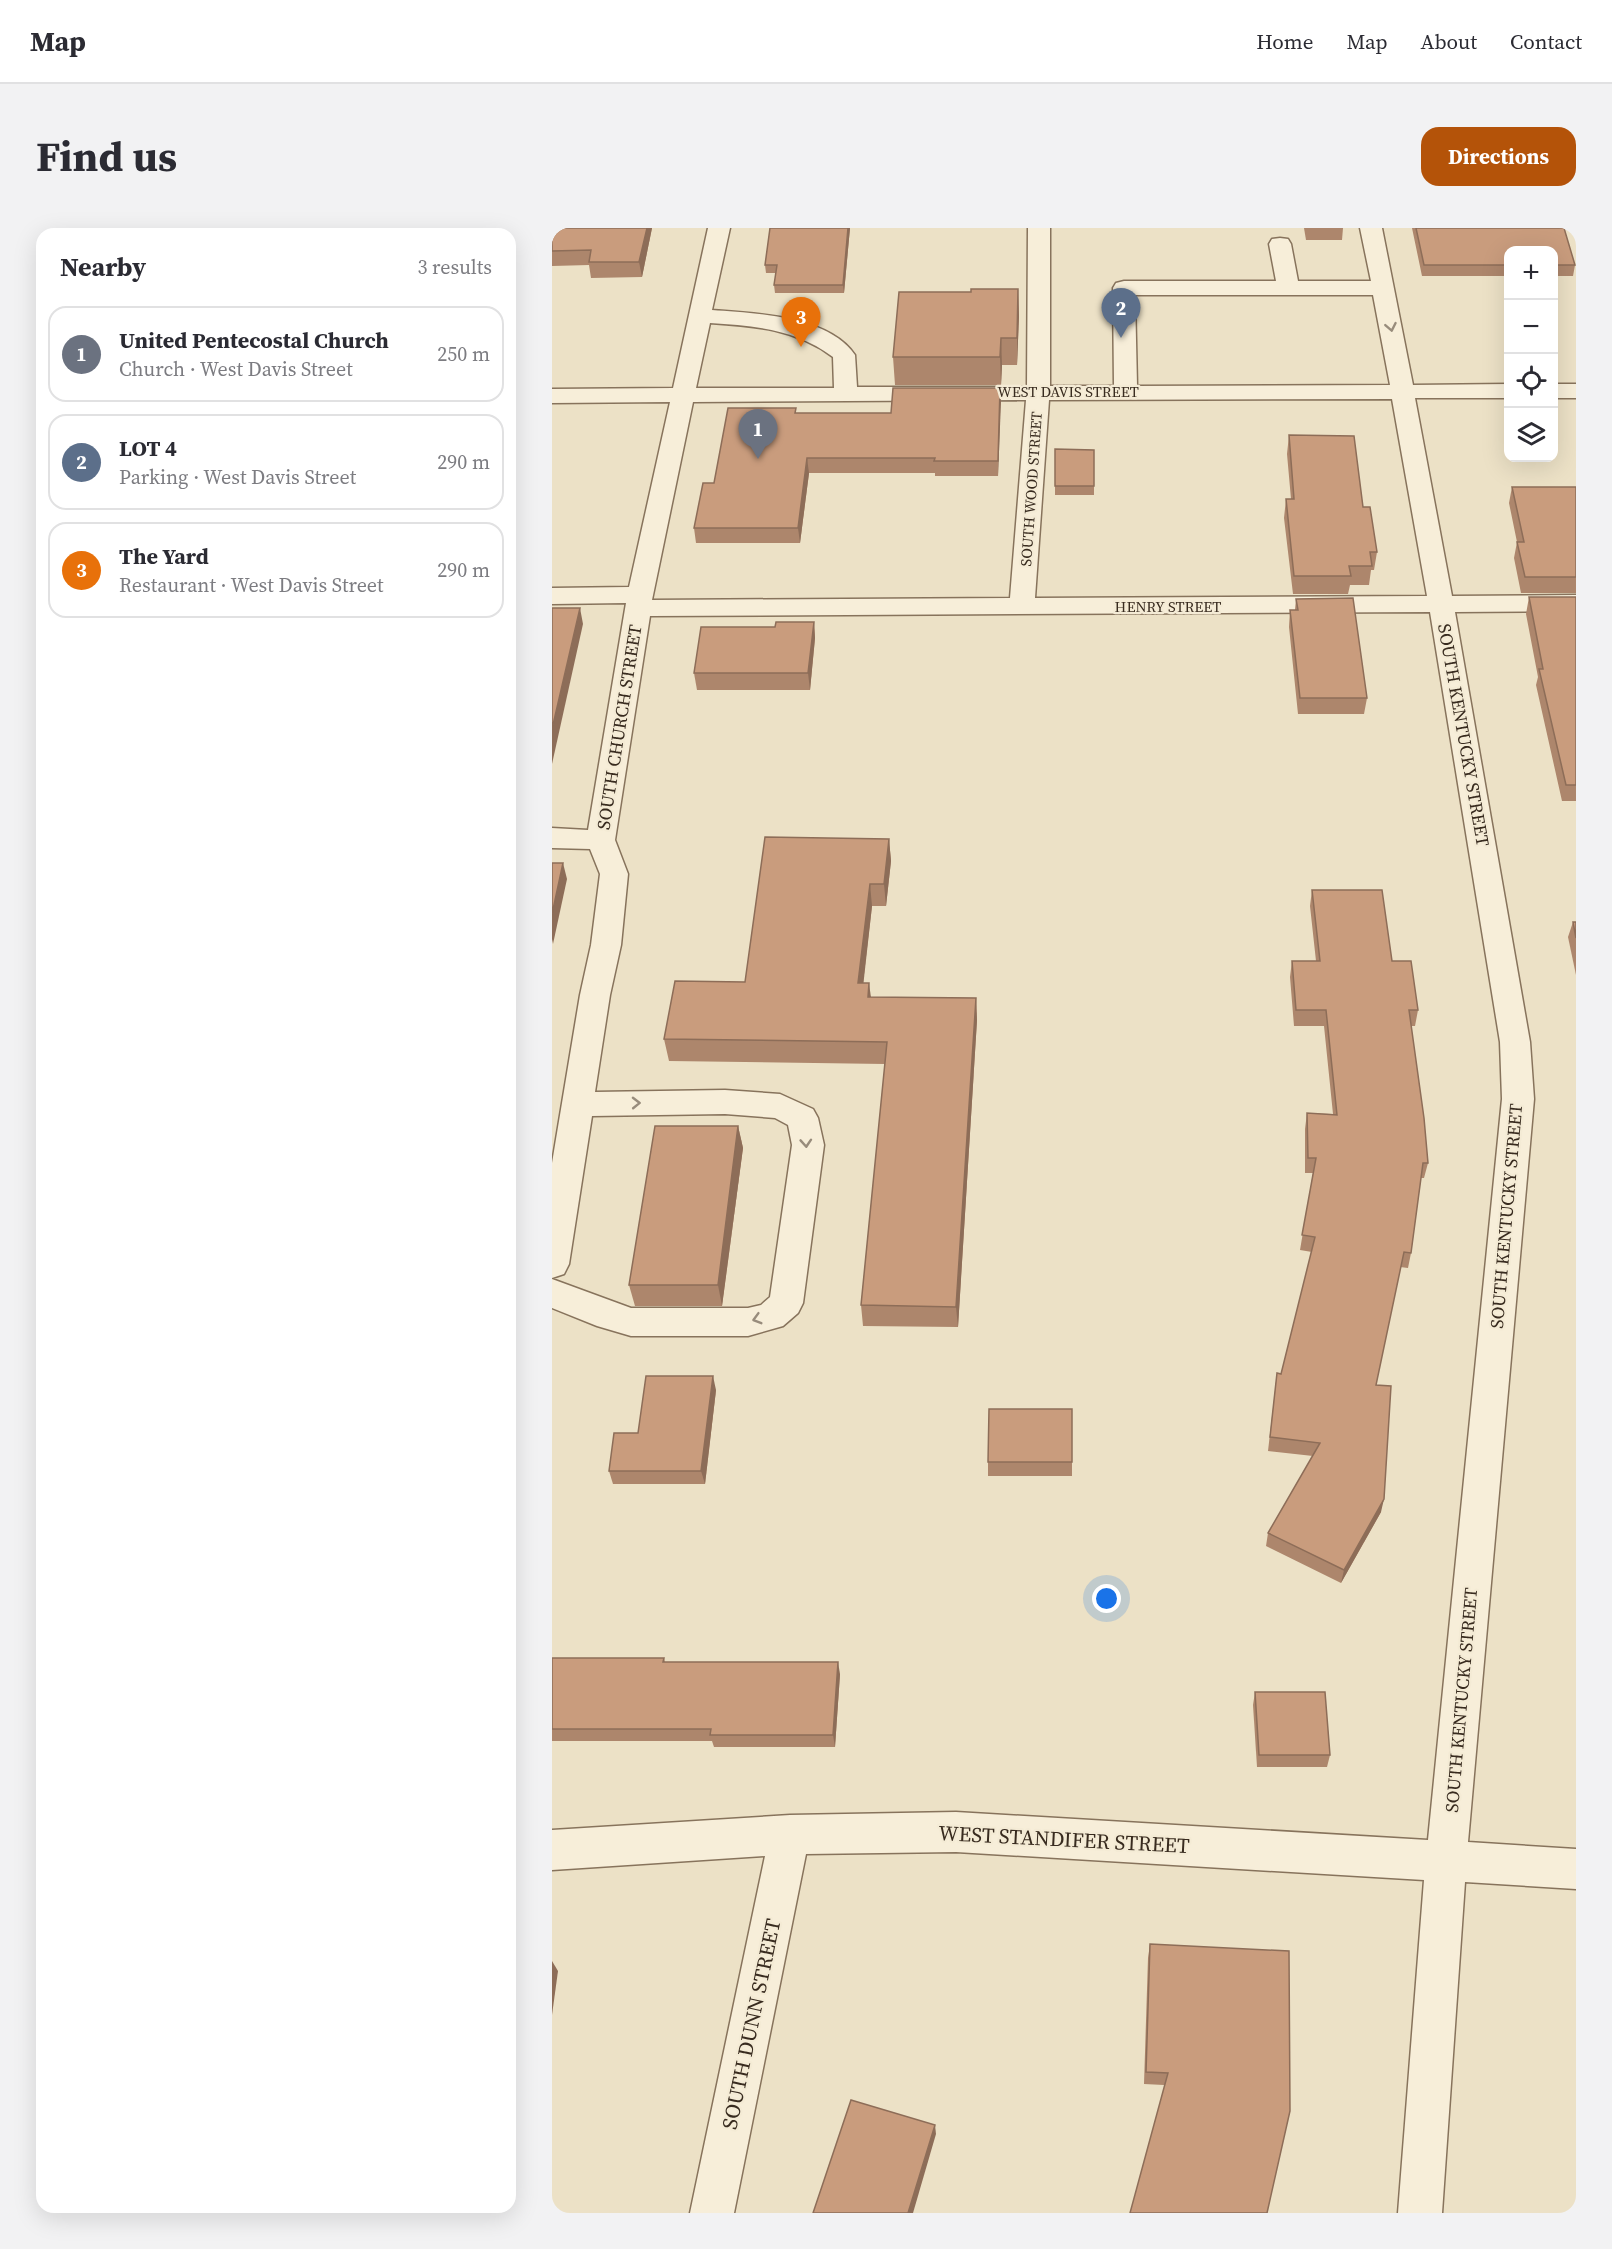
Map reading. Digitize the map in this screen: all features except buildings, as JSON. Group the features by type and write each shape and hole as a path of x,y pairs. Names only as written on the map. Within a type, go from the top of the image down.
{"street":[{"name":"SOUTH CHURCH STREET","path":"552,1264 595,994 606,945 614,874 601,840 639,601 719,228"},
{"name":"SOUTH WOOD STREET","path":"1022,607 1038,391 1039,228"},
{"name":"SOUTH KENTUCKY STREET","path":"1371,228 1404,390 1442,604 1515,1042 1518,1099 1446,1861 1420,2213"},
{"path":"1280,244 1288,288"},
{"path":"1126,391 1124,288 1383,288"},
{"path":"700,316 764,321 807,330 829,342 844,355 846,393"},
{"name":"WEST DAVIS STREET","path":"552,396 1038,391 1504,391"},
{"path":"1558,391 1576,391"},
{"path":"552,596 639,601"},
{"name":"HENRY STREET","path":"639,601 759,608 1576,603"},
{"path":"552,838 601,840"},
{"path":"552,1293 609,1316 631,1322 748,1322 771,1316 786,1303 807,1156 808,1145 802,1118 780,1106 725,1102 578,1104"},
{"name":"WEST STANDIFER STREET","path":"552,1850 790,1835 956,1832 1576,1869"},
{"name":"SOUTH DUNN STREET","path":"712,2213 790,1835"}],"place":[{"name":"LOT 4","path":"1121,338"},
{"name":"The Yard","path":"801,347"},
{"name":"United Pentecostal Church","path":"758,459"}]}
